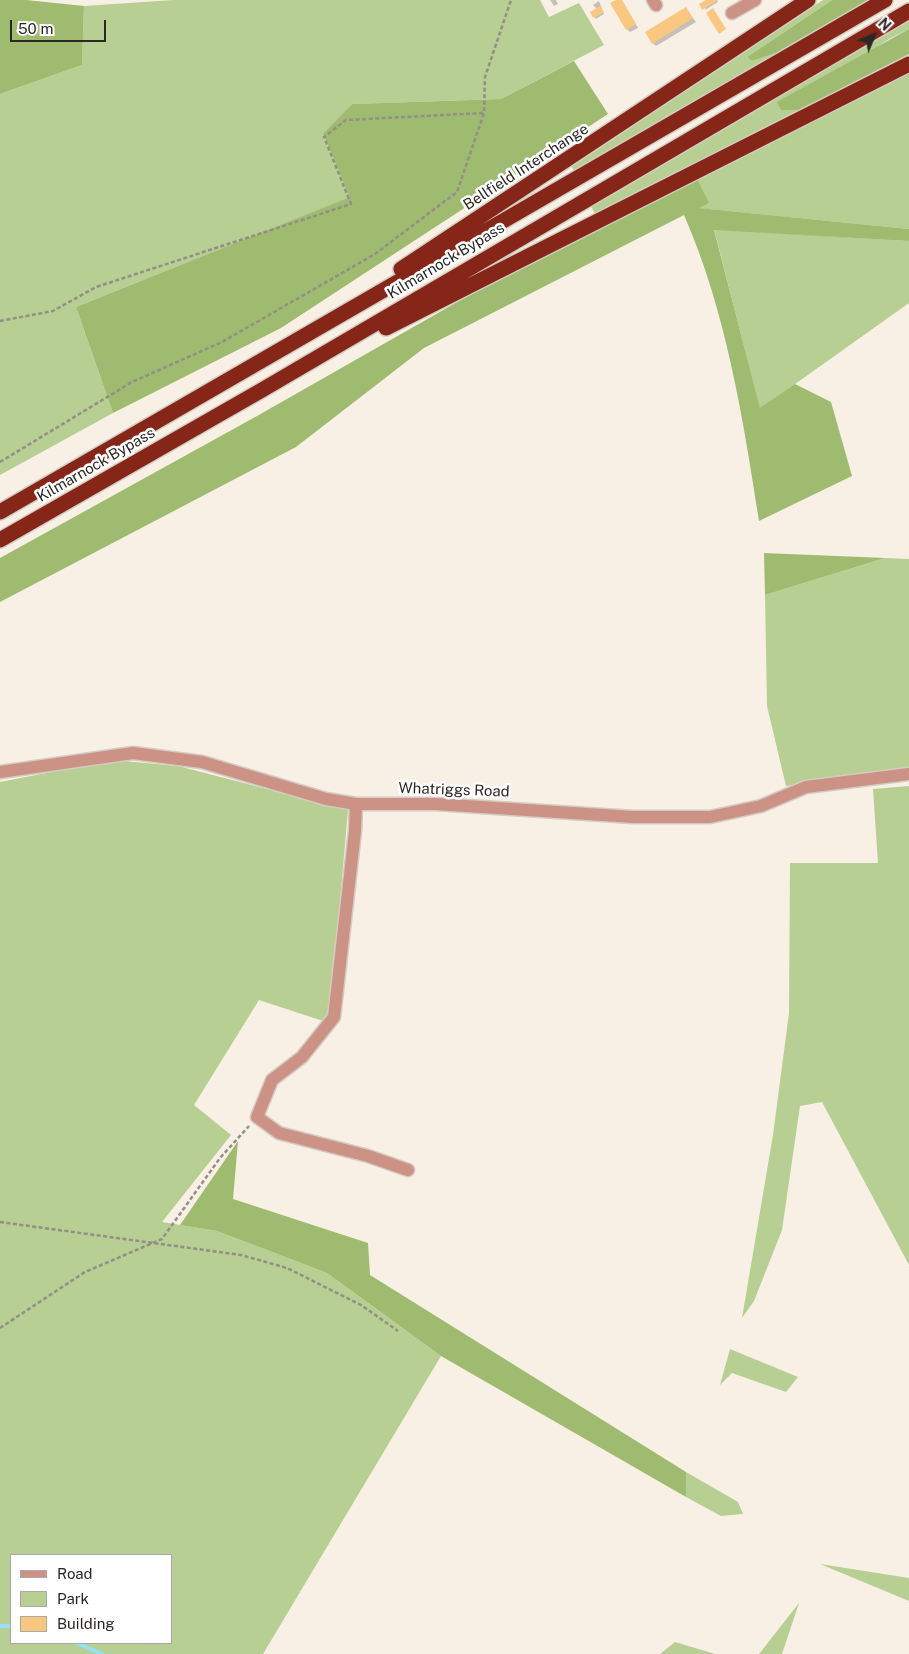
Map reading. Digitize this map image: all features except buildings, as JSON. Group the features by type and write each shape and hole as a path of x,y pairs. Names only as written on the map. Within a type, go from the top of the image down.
{"highway":[{"name":"Bellfield Interchange","path":"261,360 579,154 808,0"},
{"name":"Kilmarnock Bypass","path":"0,512 886,0"},
{"name":"Kilmarnock Bypass","path":"0,540 262,390 909,11"},
{"path":"262,390 909,64"}],"street":[{"path":"732,13 755,0"},
{"name":"Whatriggs Road","path":"0,772 133,753 202,762 326,799 356,804 436,804 633,817 710,817 761,806 806,787 909,774"},
{"path":"356,804 354,841 334,1017 302,1057 272,1080 257,1117 279,1132 368,1156 408,1170"}],"path":[{"path":"0,462 132,382 222,342 375,254 457,192 484,113 485,77 512,0"},
{"path":"0,321 53,311 96,286 352,204 324,137 346,120 484,113"},
{"path":"0,1328 85,1272 162,1239 220,1158 257,1117"},
{"path":"0,1222 241,1255 287,1268 361,1305 398,1331"}],"green space":[{"path":"0,0 26,0 84,6 82,65 0,94"},
{"path":"173,0 540,0 549,17 579,3 604,45 501,99 352,104 323,135 351,197 76,307 113,413 0,475 0,94 82,65 84,6"},
{"path":"823,0 832,0 747,57 752,61 782,51 575,172 571,166"},
{"path":"832,0 872,0 782,51 752,61 747,57"},
{"path":"909,19 909,29 889,39 781,110 799,110 595,214 591,206"},
{"path":"909,29 909,54 799,110 781,110 777,102"},
{"path":"574,61 608,114 281,328 113,413 76,307 350,197 323,134 352,104 501,99"},
{"path":"909,70 909,229 698,208 696,177"},
{"path":"696,177 709,203 699,208 909,229 909,241 714,230 760,408 795,384 831,402 852,476 759,521 739,404 722,327 699,251 684,215 424,348 296,447 0,602 0,558 257,416 568,239"},
{"path":"714,229 909,241 909,303 760,409"},
{"path":"764,553 885,558 765,595"},
{"path":"885,558 909,559 909,768 786,786 767,706 765,595"},
{"path":"113,760 178,766 348,810 330,1016 323,1021 259,1000 194,1105 231,1135 162,1222 217,1231 327,1273 441,1356 263,1654 0,1654 0,782"},
{"path":"909,786 909,1265 822,1102 800,1106 782,1230 754,1301 742,1318 773,1135 789,1013 790,863 878,863 873,789"},
{"path":"238,1141 233,1199 368,1243 370,1275 686,1472 686,1497 441,1356 327,1273 217,1231 180,1225"},
{"path":"730,1349 798,1377 786,1392 732,1373 720,1385"},
{"path":"686,1472 738,1502 743,1514 721,1516 686,1497"},
{"path":"820,1564 909,1578 909,1601"},
{"path":"799,1603 782,1654 759,1654"},
{"path":"675,1642 715,1654 660,1654"}],"waterway":[{"path":"0,1626 10,1626"},
{"path":"79,1644 102,1654"}]}
